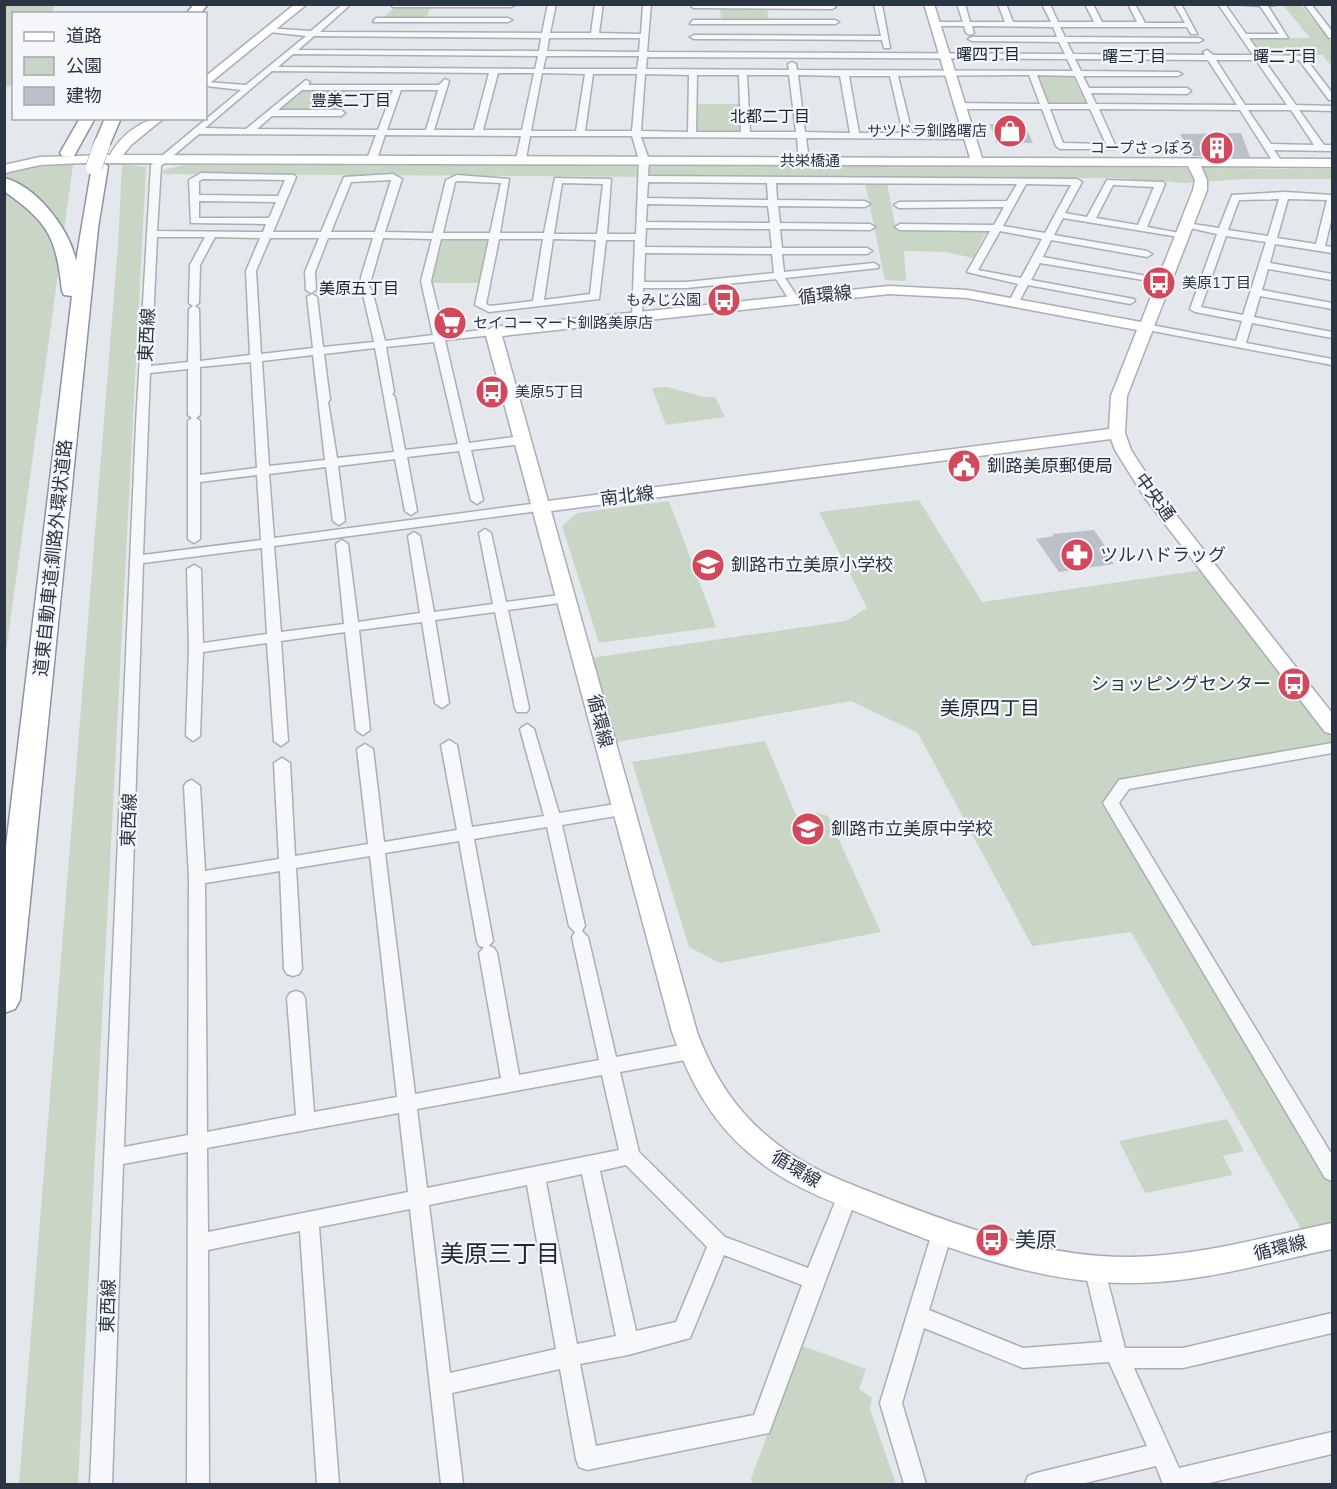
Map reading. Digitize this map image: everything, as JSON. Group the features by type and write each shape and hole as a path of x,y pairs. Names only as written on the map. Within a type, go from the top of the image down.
{"highway":[{"path":"66,156 87,120"},
{"name":"道東自動車道;釧路外環状道路","path":"4,1000 89,228 113,120"},
{"name":"道東自動車道;釧路外環状道路","path":"4,906 72,304 86,205 117,120"},
{"path":"4,183 42,209 62,235 69,258 72,304"}],"street":[{"path":"207,81 303,4"},
{"path":"165,157 348,4"},
{"path":"521,159 552,4"},
{"path":"595,36 599,4"},
{"path":"637,316 644,160 636,134 647,4"},
{"path":"878,4 889,55"},
{"path":"928,4 977,161"},
{"path":"961,4 978,56"},
{"path":"1002,4 1010,24"},
{"path":"1032,73 1060,146 1112,147 1046,4"},
{"path":"1089,4 1099,24"},
{"path":"1131,4 1142,25"},
{"path":"1177,4 1278,163"},
{"path":"1221,4 1321,147"},
{"path":"1236,4 1280,4"},
{"path":"1307,4 1332,36"},
{"path":"358,35 393,5 511,5 502,36"},
{"path":"693,54 693,5 832,6 838,38"},
{"path":"1242,36 1285,36 1263,5"},
{"path":"376,20 508,20"},
{"path":"693,21 835,22"},
{"path":"935,24 1190,25"},
{"path":"269,30 358,35 644,36"},
{"path":"404,71 417,35"},
{"path":"694,37 885,38"},
{"path":"789,37 804,160"},
{"path":"972,39 1199,40"},
{"path":"292,52 1301,58 1332,98"},
{"path":"1167,57 1196,107"},
{"path":"270,69 1178,74"},
{"path":"249,131 319,70"},
{"path":"429,132 449,71"},
{"path":"477,133 494,71"},
{"path":"580,134 590,71"},
{"path":"692,135 693,72"},
{"path":"743,73 746,135"},
{"path":"844,73 855,135"},
{"path":"893,74 908,136"},
{"path":"207,82 248,88"},
{"path":"300,87 347,100"},
{"path":"271,112 347,100 398,88 443,88"},
{"path":"372,159 398,88"},
{"path":"1086,90 1187,91"},
{"path":"331,132 347,100"},
{"path":"959,106 1332,108"},
{"path":"106,155 155,120"},
{"path":"198,131 968,136"},
{"path":"1268,147 1332,148"},
{"path":"4,163 66,156"},
{"path":"4,169 66,156"},
{"name":"共栄橋通","path":"66,156 1332,163"},
{"name":"東西線","path":"101,1485 152,234 156,165 165,157"},
{"name":"中央通","path":"1193,163 1201,180 1184,231 1119,396 1118,434 1123,450 1151,495 1332,727"},
{"path":"273,221 194,221 194,180 201,176 291,177 273,221 251,271 281,741"},
{"path":"339,521 310,272 346,178 393,177 397,179 366,277 366,287 380,344 411,511"},
{"path":"477,500 426,281 452,180 457,178 506,181 480,305 489,309 595,297 608,181 603,179 558,180 538,303"},
{"path":"643,179 1077,182 1014,302"},
{"path":"771,179 779,276 794,299"},
{"path":"1024,180 972,272 1130,301"},
{"path":"1090,220 1110,182 1160,184 1141,229"},
{"path":"1240,344 1285,195"},
{"path":"1320,248 1332,199 1327,196 1285,195 1235,197 1195,309 1332,336"},
{"path":"194,198 282,199"},
{"path":"642,201 866,204"},
{"path":"899,205 1011,204"},
{"path":"1060,215 1141,229 1222,232 1332,250"},
{"path":"641,225 870,227"},
{"path":"900,227 997,228 1147,254"},
{"path":"152,234 640,237"},
{"path":"194,539 195,265 211,235"},
{"path":"639,250 867,251"},
{"path":"1036,259 1163,282"},
{"path":"1264,265 1332,277"},
{"path":"637,285 686,285 874,266"},
{"name":"循環線","path":"1146,327 967,294 917,290 863,291 493,332 539,507 567,598 622,809 691,1051 713,1094 750,1137 783,1165 808,1180 942,1233 1049,1262 1094,1267 1164,1269 1248,1256 1332,1236"},
{"path":"1256,292 1332,306"},
{"path":"1146,327 1332,362"},
{"path":"146,370 493,332"},
{"name":"南北線","path":"137,560 1118,434"},
{"path":"194,479 522,440"},
{"path":"485,533 522,708"},
{"path":"414,536 442,703"},
{"path":"342,544 452,1485"},
{"path":"193,736 196,648 194,568"},
{"path":"196,648 567,598"},
{"path":"527,729 553,820 630,1156 718,1244 813,1280"},
{"path":"449,745 511,1084"},
{"path":"1332,748 1124,784 1111,803 1332,1172"},
{"path":"282,762 293,969"},
{"path":"192,786 197,878 198,1485"},
{"path":"197,878 467,836 622,809"},
{"path":"296,998 306,1123"},
{"path":"114,1157 691,1051"},
{"path":"197,1243 630,1156"},
{"path":"589,1164 628,1345"},
{"path":"536,1175 587,1459 762,1425 813,1280 847,1196"},
{"path":"309,1221 328,1485"},
{"path":"915,1485 891,1403 942,1233"},
{"path":"442,1385 683,1331 718,1244"},
{"path":"1094,1267 1116,1355 1174,1483 1332,1443"},
{"path":"917,1315 1023,1358 1116,1355 1183,1358 1332,1323"},
{"path":"1036,1485 1161,1454"}],"green space":[{"path":"5,4 55,5 52,12 12,12 12,84 5,88"},
{"path":"1283,5 1301,5 1332,43 1332,67 1323,55 1262,55 1249,38 1310,38"},
{"path":"431,6 426,18 383,18 395,7"},
{"path":"720,8 767,8 769,20 721,20"},
{"path":"1036,74 1072,75 1086,104 1048,104"},
{"path":"303,89 347,89 336,111 278,110"},
{"path":"697,104 740,104 741,133 697,132"},
{"path":"672,163 1332,169 1332,179 1246,179 1185,183 1116,178 886,178 896,230 987,230 973,258 946,252 904,251 906,281 885,280 864,178 162,174 164,170 184,165"},
{"path":"122,164 146,167 78,1484 19,1484 118,245"},
{"path":"73,165 5,659 5,166"},
{"path":"443,239 489,239 479,283 431,283"},
{"path":"667,387 704,397 715,397 725,417 666,425 652,388"},
{"path":"919,500 982,602 1210,569 1332,727 1332,748 1124,784 1111,803 1332,1172 1332,1236 1308,1241 1131,932 1032,946 918,733 851,701 606,744 583,659 846,621 867,608 819,512"},
{"path":"669,501 716,627 599,643 562,526 577,513"},
{"path":"765,741 796,815 817,813 828,816 881,932 720,963 689,947 632,762"},
{"path":"1227,1119 1244,1151 1223,1156 1233,1175 1145,1193 1119,1141"},
{"path":"800,1345 866,1369 859,1389 872,1398 870,1409 896,1484 753,1484 751,1479"}],"building":[{"name":"サツドラ釧路曙店","path":"990,124 1024,124 1033,143 996,143"},
{"name":"コープさっぽろ","path":"1241,133 1250,157 1193,156 1180,134"},
{"name":"釧路美原郵便局","path":"972,460 978,469 957,472 951,463"},
{"name":"ツルハドラッグ","path":"1094,530 1105,546 1101,546 1114,564 1059,572 1036,539 1054,536 1052,534"}],"place":[{"name":"サツドラ釧路曙店","path":"1010,131"},
{"name":"コープさっぽろ","path":"1217,148"},
{"name":"美原1丁目","path":"1159,283"},
{"name":"もみじ公園","path":"724,300"},
{"name":"セイコーマート釧路美原店","path":"450,323"},
{"name":"美原5丁目","path":"492,392"},
{"name":"釧路美原郵便局","path":"964,466"},
{"name":"ツルハドラッグ","path":"1077,555"},
{"name":"釧路市立美原小学校","path":"708,565"},
{"name":"ショッピングセンター","path":"1294,684"},
{"name":"釧路市立美原中学校","path":"808,829"},
{"name":"美原","path":"992,1240"}],"district":[{"name":"曙四丁目","path":"988,55"},
{"name":"曙三丁目","path":"1134,57"},
{"name":"曙二丁目","path":"1285,57"},
{"name":"豊美二丁目","path":"351,101"},
{"name":"北都二丁目","path":"770,117"},
{"name":"美原五丁目","path":"359,289"},
{"name":"美原四丁目","path":"990,708"},
{"name":"美原三丁目","path":"500,1254"}]}
